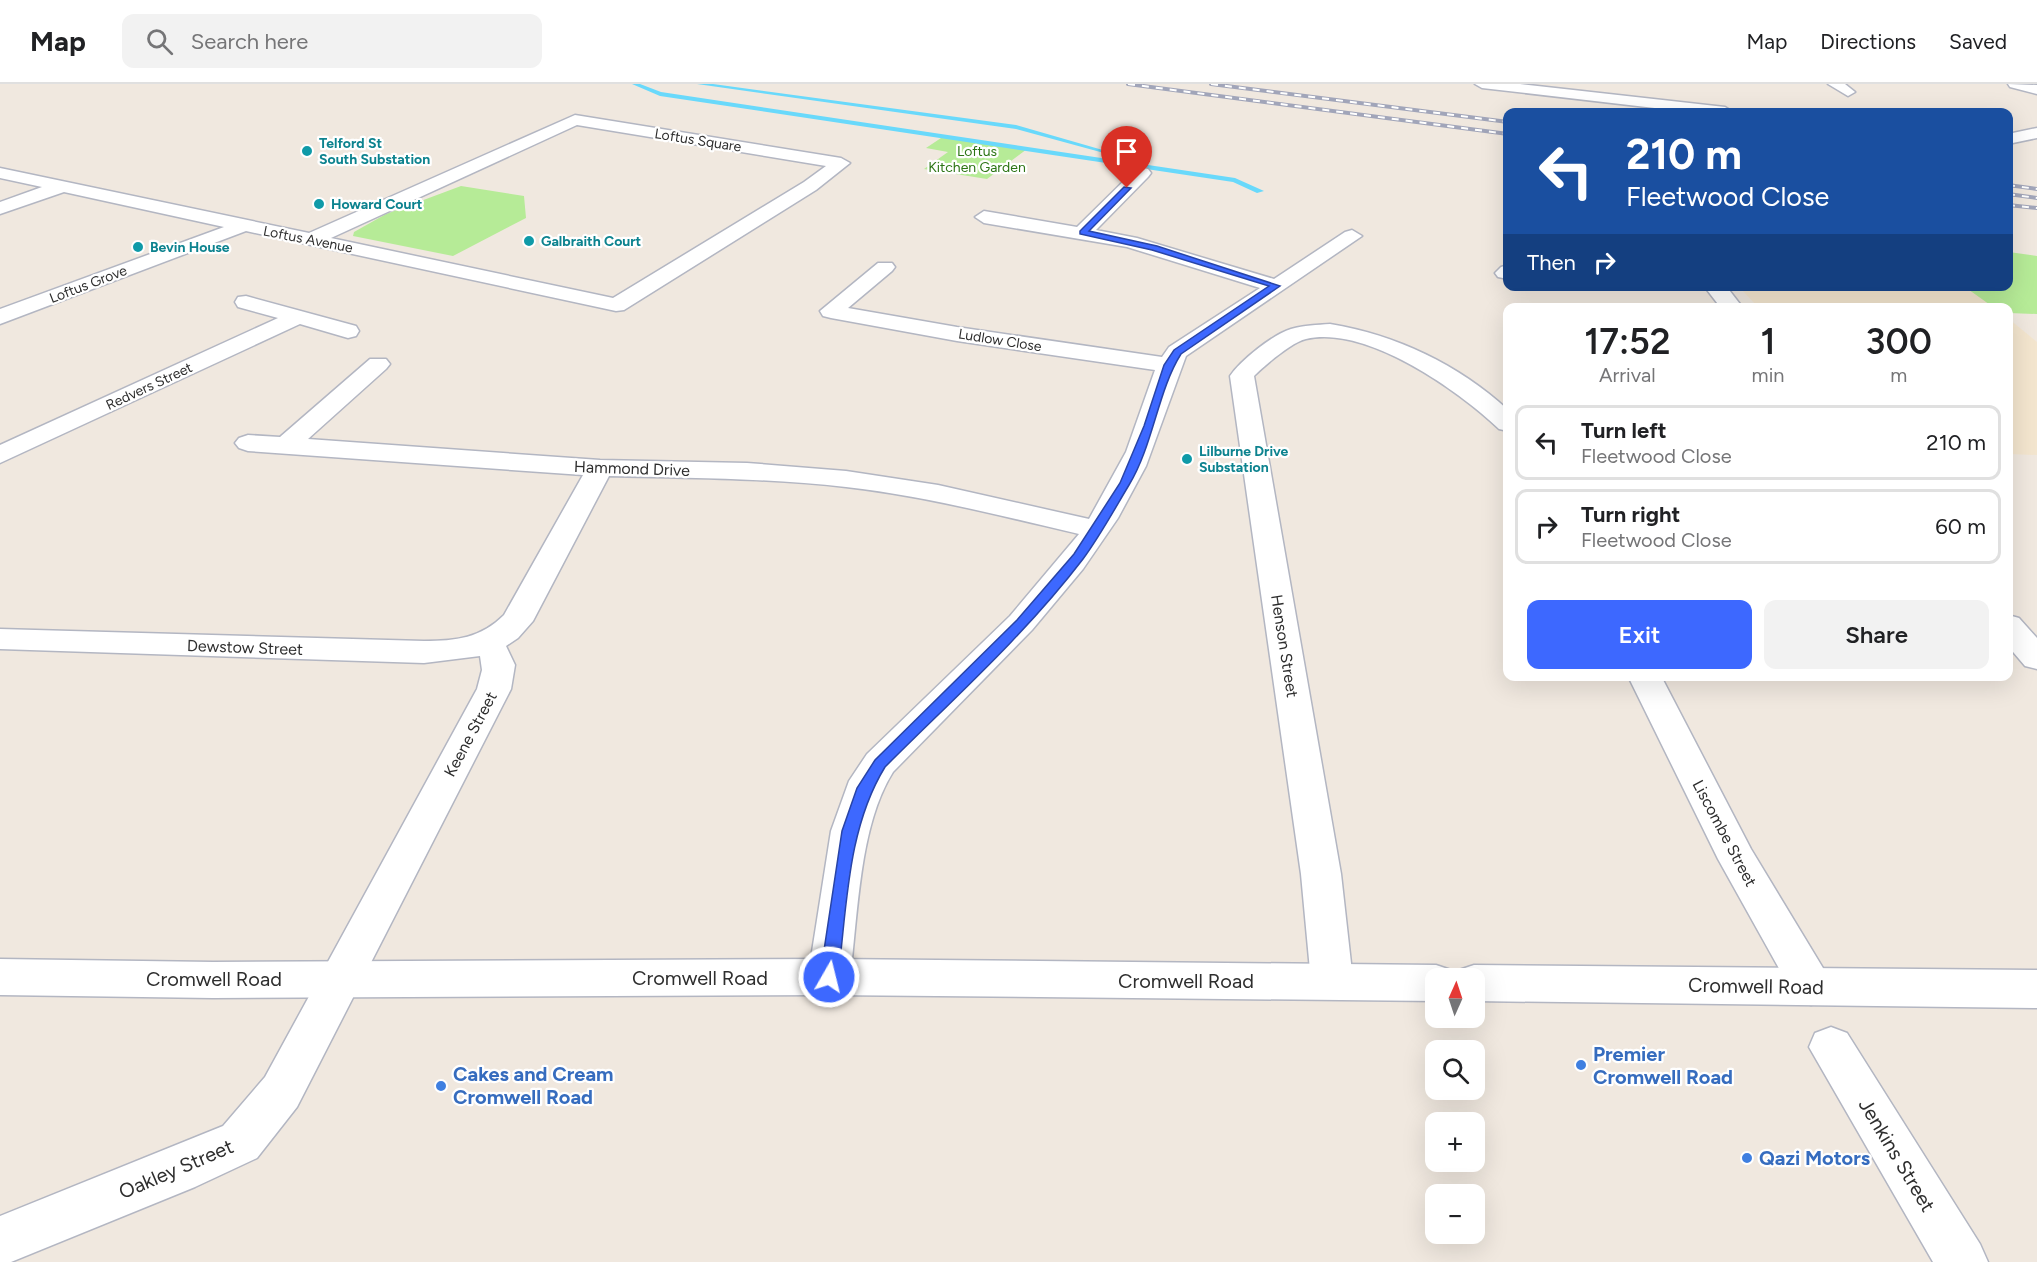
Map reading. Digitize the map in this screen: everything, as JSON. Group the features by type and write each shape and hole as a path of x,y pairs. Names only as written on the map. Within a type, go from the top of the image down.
{"street":[{"path":"1482,84 1724,105"},
{"path":"2015,84 2037,90"},
{"name":"Loftus Square","path":"313,239 575,120 841,163 810,186 616,305"},
{"path":"2013,138 2037,133"},
{"name":"Loftus Avenue","path":"0,173 616,305"},
{"path":"1083,232 1142,173"},
{"path":"0,208 62,187"},
{"path":"984,217 1083,232 1165,251 1276,286"},
{"name":"Loftus Grove","path":"0,317 243,226"},
{"path":"829,977 849,831 862,792 880,764 1042,600 1096,529 1125,483 1149,426 1169,365 1183,347 1352,236"},
{"name":"Ludlow Close","path":"885,267 822,310 957,334 1169,365"},
{"path":"1718,291 1729,303"},
{"path":"246,302 348,331"},
{"name":"Redvers Street","path":"0,455 298,317"},
{"name":"Henson Street","path":"1332,981 1305,769 1242,381 1245,371 1292,336 1302,332 1328,330 1357,336 1390,348 1462,384 1503,420"},
{"path":"286,445 378,364"},
{"name":"Hammond Drive","path":"248,443 600,468 747,471 846,479 938,493 1096,529"},
{"path":"488,644 501,637 517,621 600,468"},
{"path":"2013,631 2037,658"},
{"name":"Dewstow Street","path":"0,639 423,652 458,651 488,644"},
{"name":"Keene Street","path":"341,978 494,689 499,672 499,658 488,644"},
{"name":"Liscombe Street","path":"1647,681 1737,860 1811,987"},
{"name":"Cromwell Road","path":"0,977 213,980 829,977 1425,982"},
{"name":"Oakley Street","path":"0,1241 178,1170 240,1142 281,1092 341,978"},
{"name":"Cromwell Road","path":"1485,983 2037,989"},
{"name":"Jenkins Street","path":"1832,1047 1962,1262"}],"shaded area":[{"path":"1743,291 1974,291 1989,303 1754,303"},
{"path":"2013,322 2037,342 2037,455 2013,454"}],"green space":[{"name":"Loftus Kitchen Garden","path":"944,136 1027,149 987,179 924,169 948,152 926,148"},
{"path":"461,186 524,196 526,218 453,256 353,236 354,232 386,214"},
{"path":"2013,253 2037,256 2037,314 2013,313 2013,303 1987,303 1971,291 2013,291"}],"waterway":[{"path":"635,84 660,94 1235,180 1260,191"},
{"path":"700,84 1016,127 1117,155"}],"railway":[{"path":"1128,84 1503,133"},
{"path":"1211,84 1503,121"},
{"path":"2013,186 2037,189"},
{"path":"2013,195 2037,198"},
{"path":"2013,206 2037,208"}],"place":[{"name":"Telford St South Substation","path":"307,151"},
{"name":"Howard Court","path":"319,204"},
{"name":"Galbraith Court","path":"529,241"},
{"name":"Bevin House","path":"138,247"},
{"name":"Lilburne Drive Substation","path":"1187,459"},
{"name":"Premier Cromwell Road","path":"1581,1065"},
{"name":"Cakes and Cream Cromwell Road","path":"441,1086"},
{"name":"Qazi Motors","path":"1747,1158"}],"route":[{"path":"829,977 849,831 862,792 880,764 1022,622 1078,556 1125,483 1149,426 1169,365 1177,352 1276,286 1176,254 1083,232 1127,188"}]}
